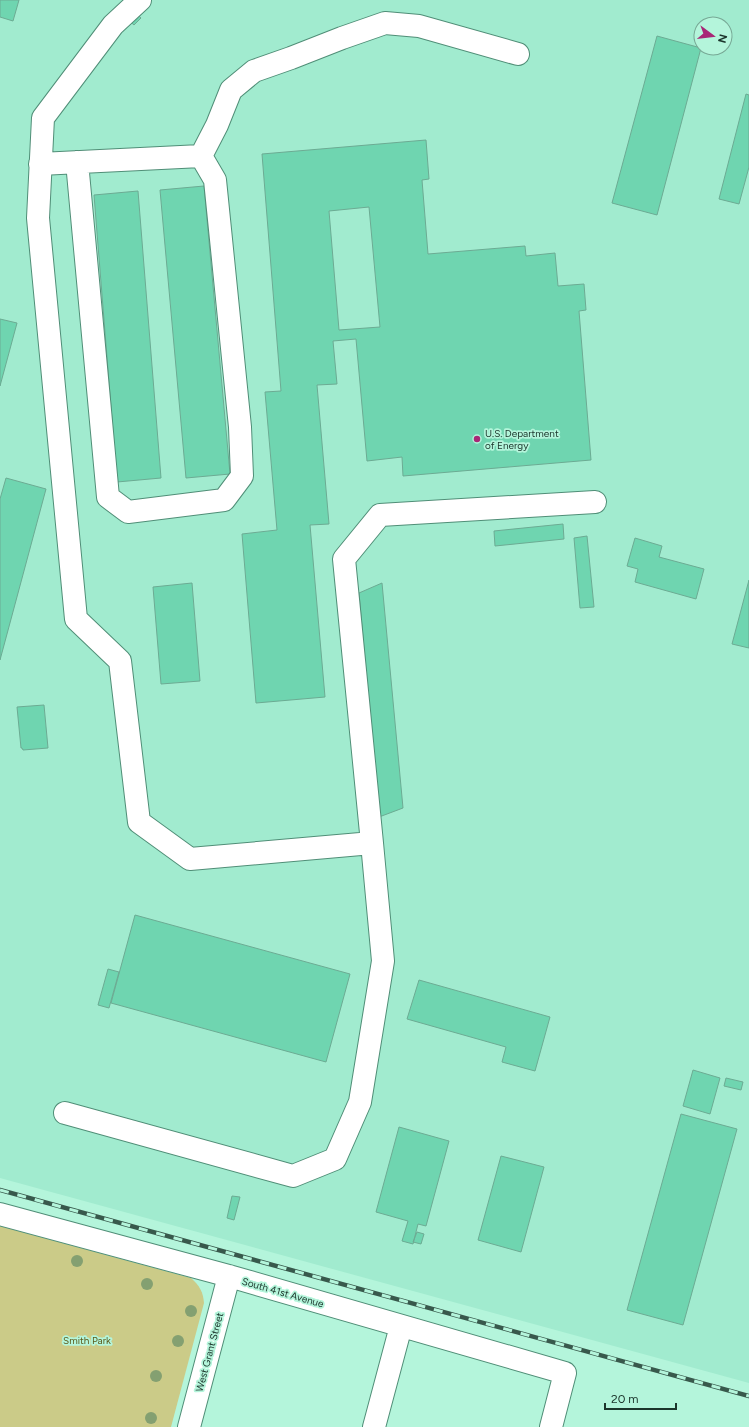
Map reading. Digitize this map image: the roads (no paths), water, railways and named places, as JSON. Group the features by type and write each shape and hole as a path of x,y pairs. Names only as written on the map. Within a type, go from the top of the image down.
{"street":[{"path":"140,0 113,25 43,118 38,218 76,619 120,661 139,822 190,859 372,843"},
{"path":"201,156 217,125 231,90 254,71 378,26 385,24 418,26 518,54"},
{"path":"40,164 201,156"},
{"path":"77,162 108,497 128,512 224,500 242,476 240,427 215,180 201,156"},
{"path":"65,1114 293,1176 335,1160 360,1102 383,961 344,559 380,515 595,502"},
{"name":"South 41st Avenue","path":"0,1214 229,1276 566,1372 551,1427"},
{"name":"West Grant Street","path":"189,1427 229,1276"},
{"path":"374,1427 401,1326"}],"railway":[{"path":"0,1190 749,1396"}],"place":[{"name":"U.S. Department of Energy","path":"477,439"}],"park label":[{"name":"Smith Park","path":"87,1340"}]}
